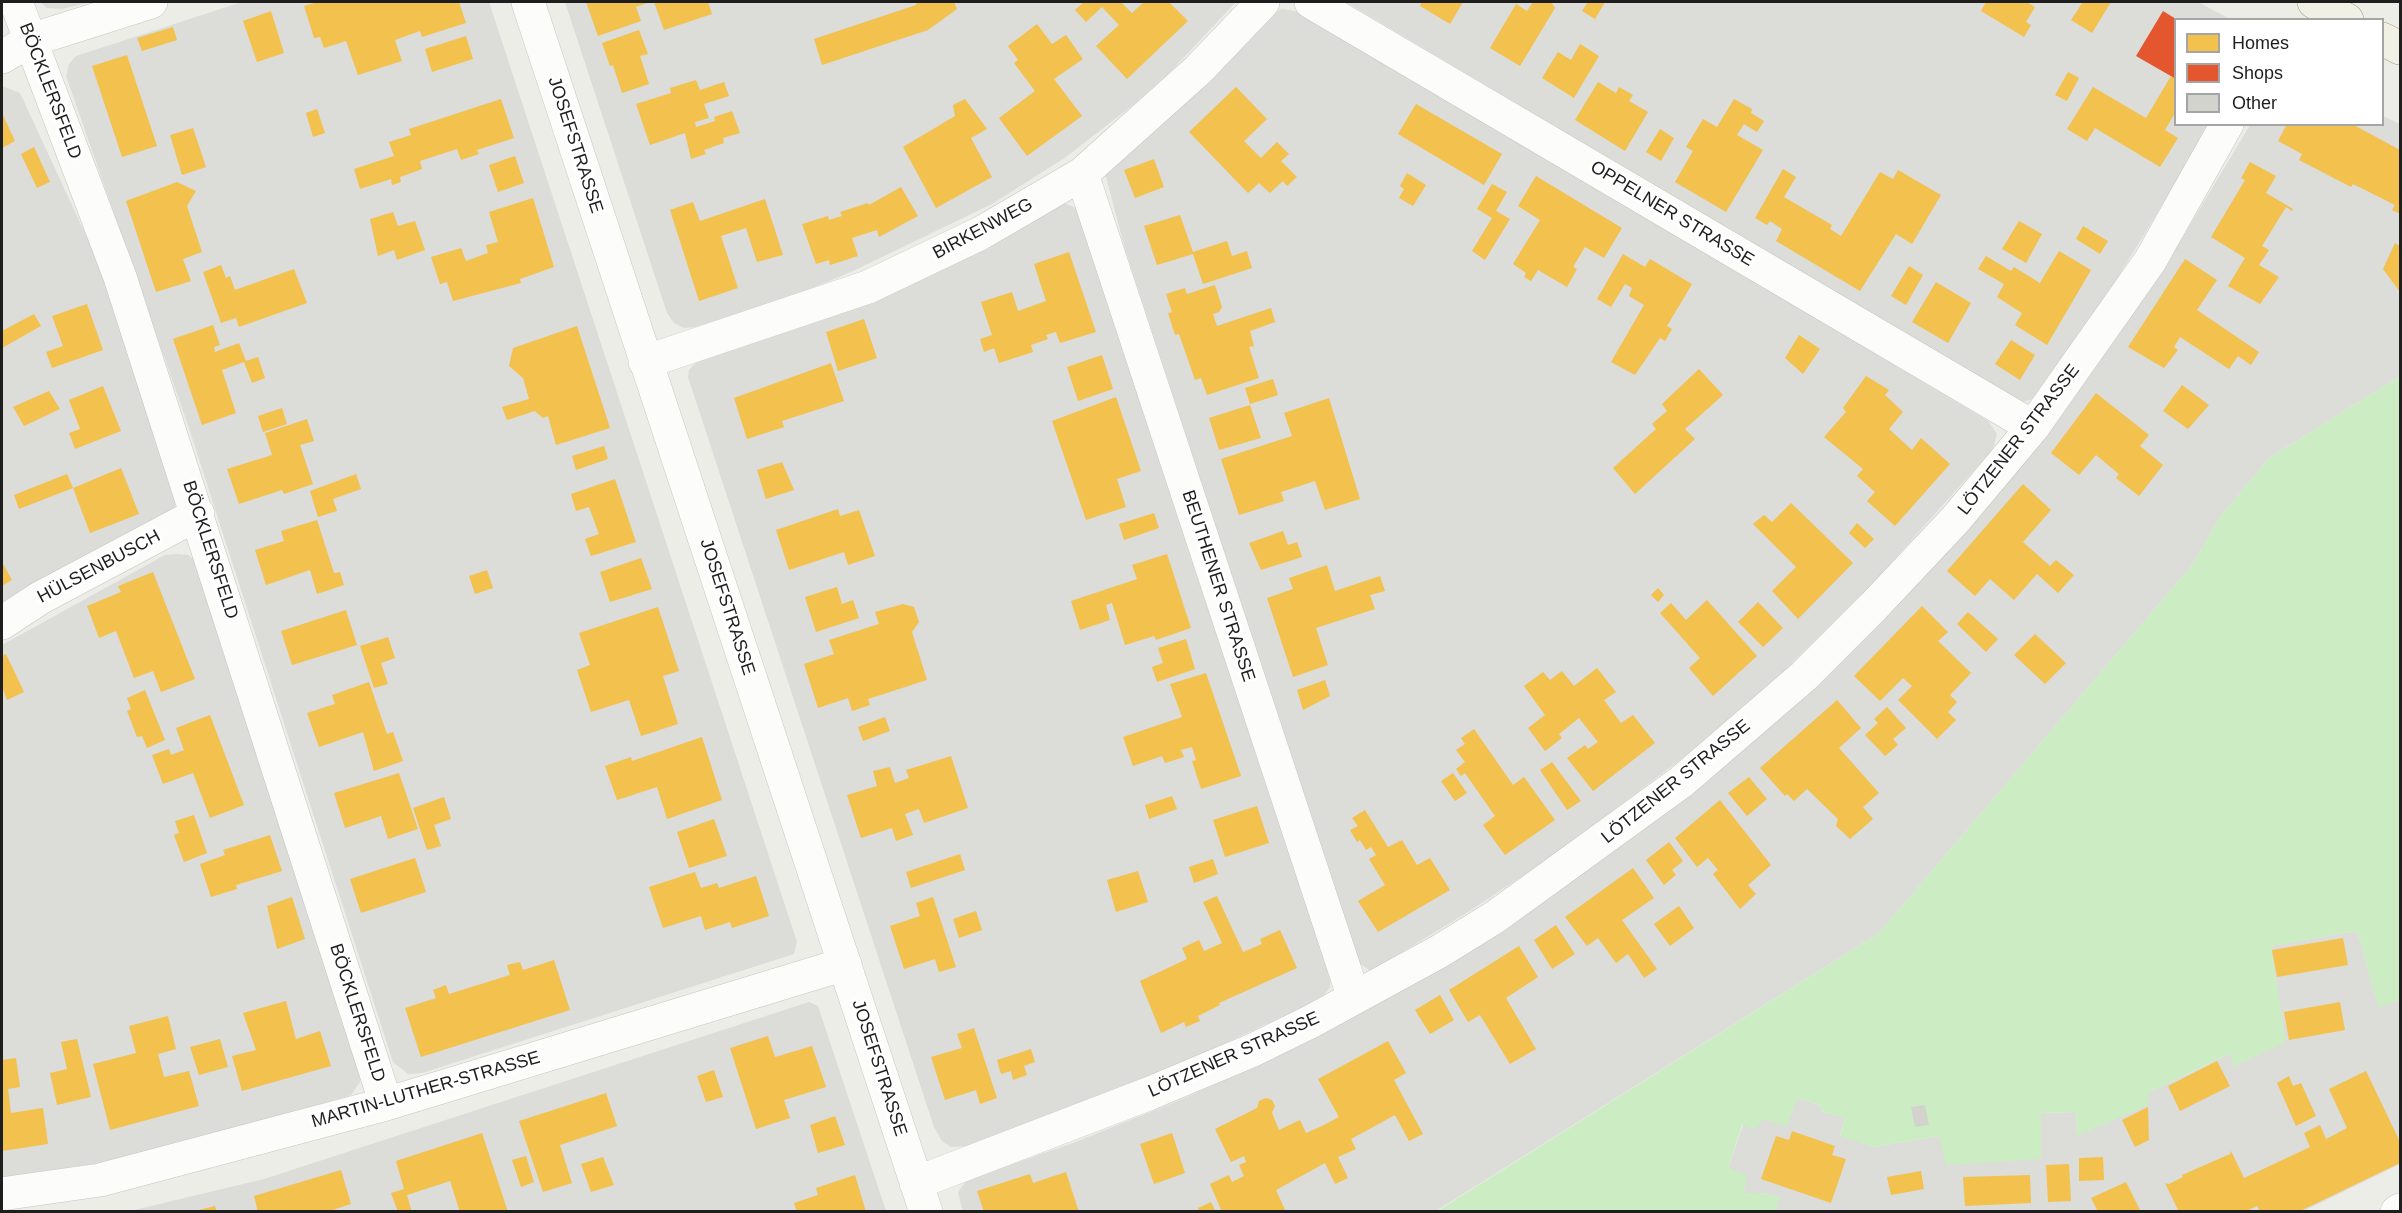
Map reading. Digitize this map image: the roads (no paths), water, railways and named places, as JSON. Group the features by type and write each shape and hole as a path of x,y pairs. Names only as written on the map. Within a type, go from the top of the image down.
{"main road":[{"path":"2314,2 2343,18"},
{"path":"2384,40 2400,48"}],"street":[{"name":"BÖCKLERSFELD","path":"16,2 120,277 386,1104"},
{"path":"2,57 31,40 152,2"},
{"name":"JOSEFSTRASSE","path":"528,2 921,1197"},
{"name":"BIRKENWEG","path":"645,362 868,287 981,233 1082,174 1198,70 1263,2"},
{"name":"OPPELNER STRASSE","path":"1311,2 2033,427"},
{"name":"LÖTZENER STRASSE","path":"921,1197 1148,1094 1253,1050 1440,951 1495,917 1627,823 1705,762 1804,676 1874,606 1955,520 2033,427 2150,261 2226,126"},
{"name":"BEUTHENER STRASSE","path":"1082,174 1354,998"},
{"name":"HÜLSENBUSCH","path":"2,623 40,598 198,514"},
{"name":"MARTIN-LUTHER-STRASSE","path":"2,1194 100,1180 386,1104 845,964"}]}
